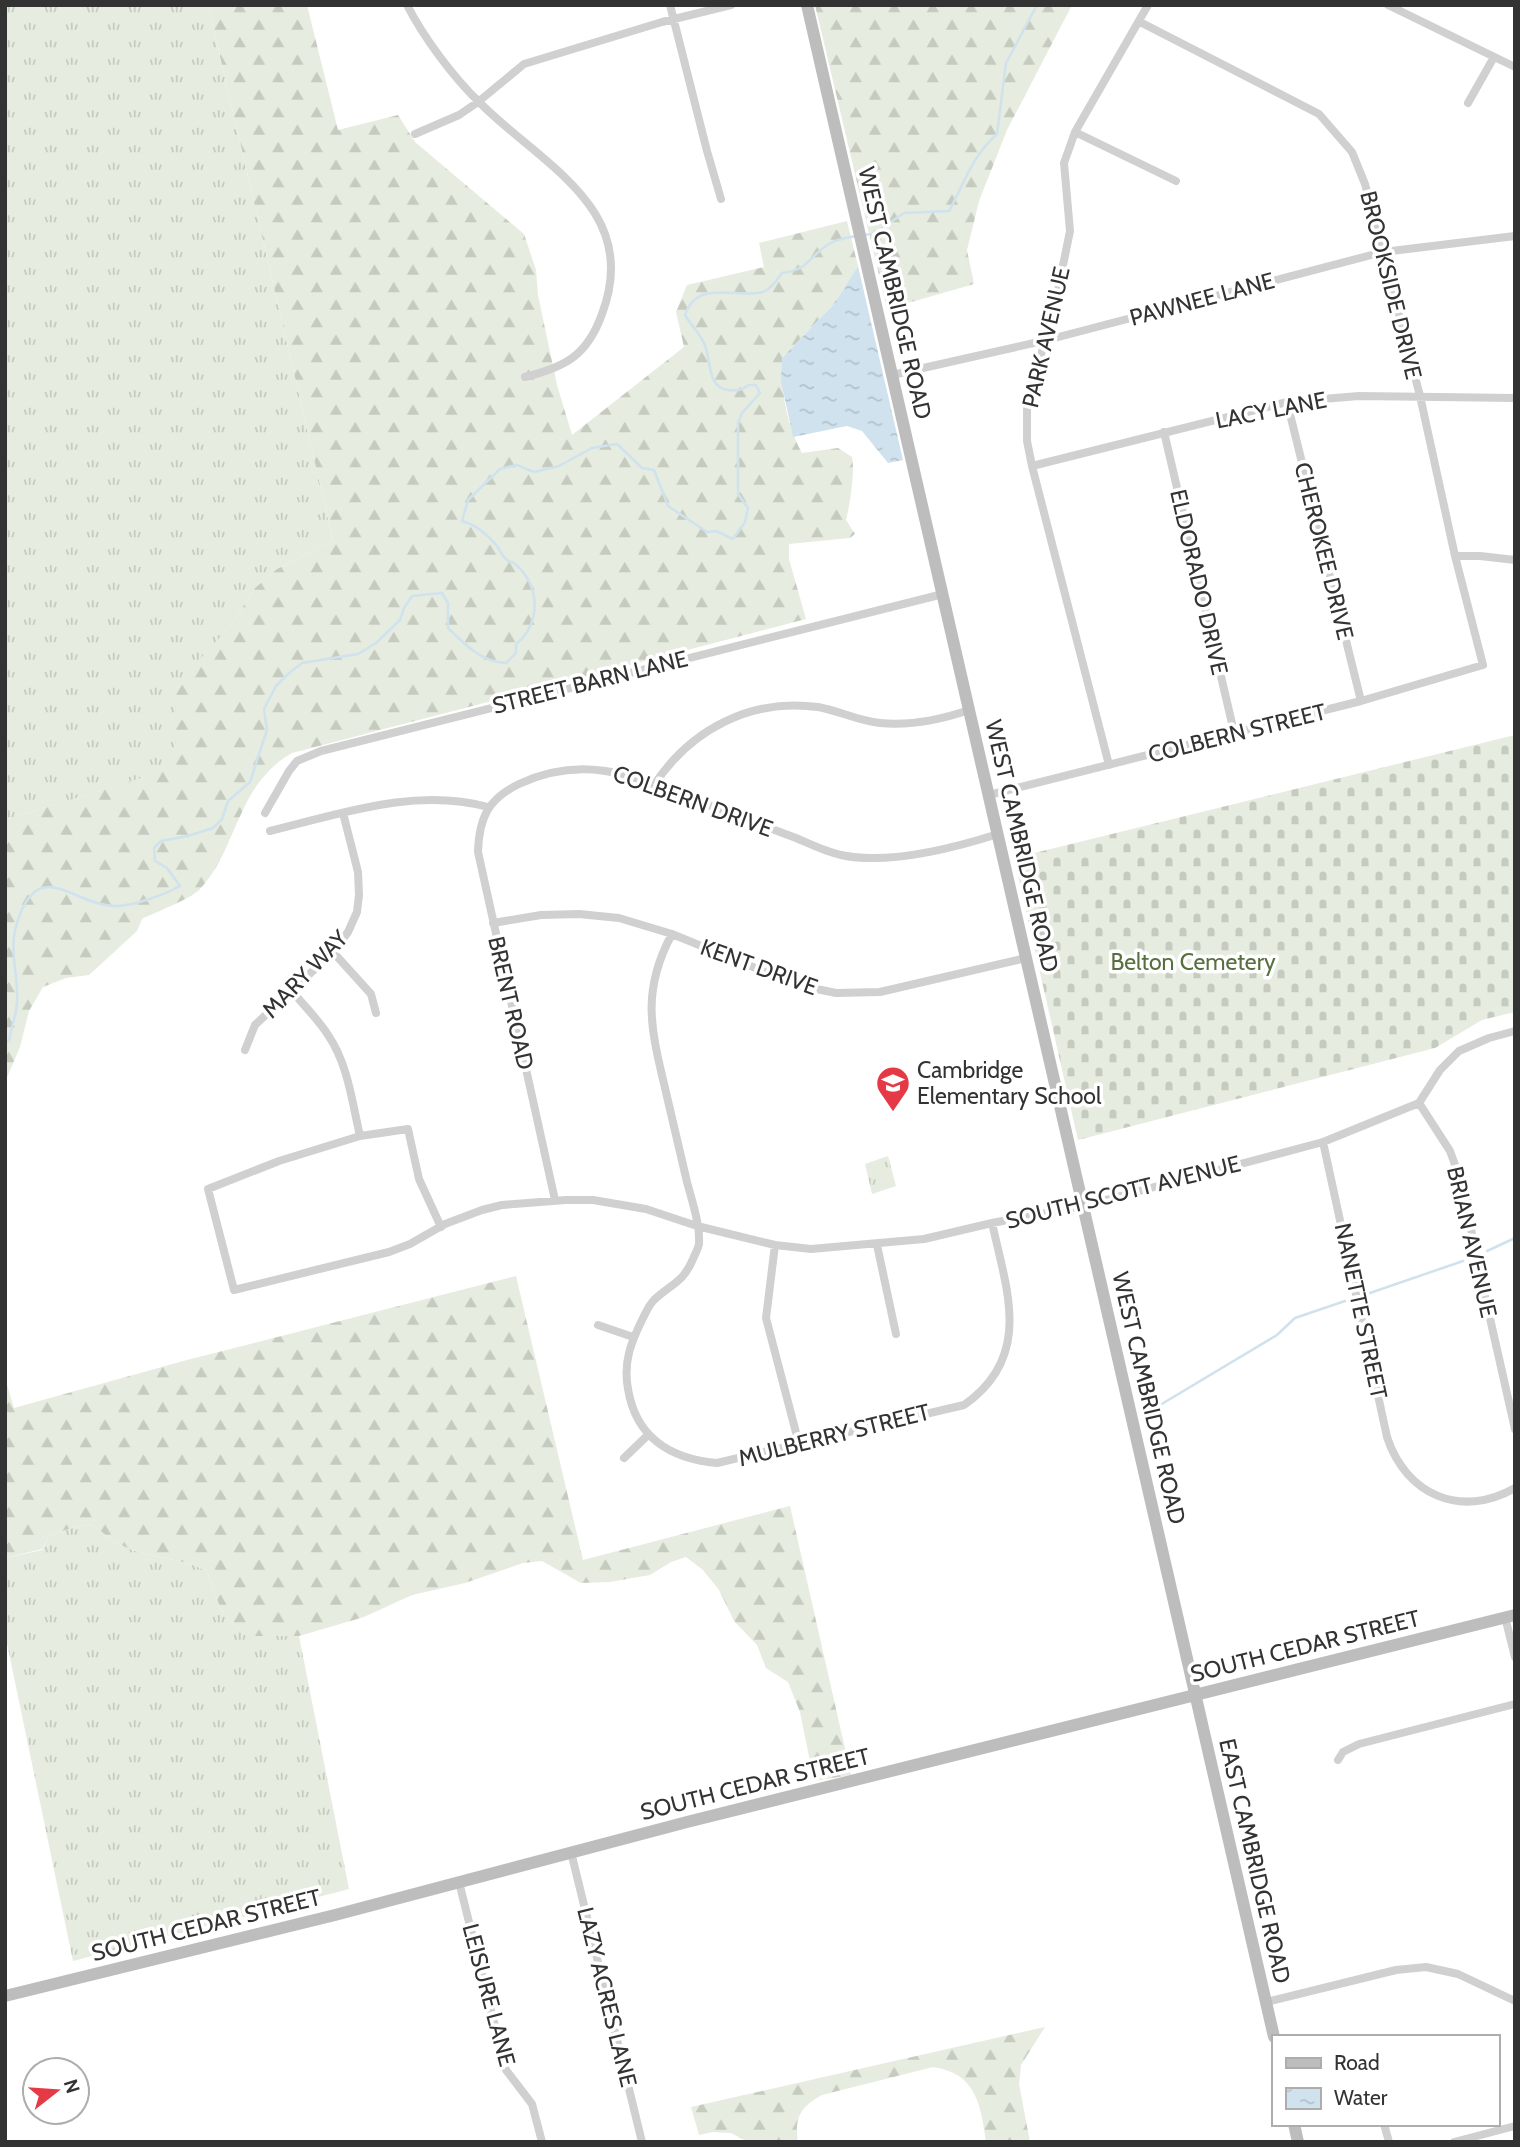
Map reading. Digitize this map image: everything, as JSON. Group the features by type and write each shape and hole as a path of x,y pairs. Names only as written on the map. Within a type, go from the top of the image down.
{"street":[{"path":"407,5 421,32 478,102 578,189 600,219 610,252 611,277 607,301 592,335 568,363 525,377"},
{"path":"670,5 706,151 721,199"},
{"path":"415,134 459,115 524,64 673,19 732,5"},
{"name":"WEST CAMBRIDGE ROAD","path":"807,5 1195,1696"},
{"name":"PARK AVENUE","path":"1109,765 1032,466 1027,441 1027,405 1034,373 1047,340 1070,231 1064,163 1075,132 1149,5"},
{"path":"1388,5 1515,67"},
{"name":"BROOKSIDE DRIVE","path":"1140,22 1319,114 1352,152 1365,184 1383,251 1483,665"},
{"path":"1468,103 1494,57"},
{"path":"1075,132 1176,181"},
{"name":"PAWNEE LANE","path":"892,375 1047,340 1383,251 1515,236"},
{"name":"LACY LANE","path":"1032,466 1287,402 1359,396 1515,398"},
{"name":"CHEROKEE DRIVE","path":"1287,402 1361,701"},
{"name":"ELDORADO DRIVE","path":"1164,432 1234,733"},
{"path":"1455,556 1515,560"},
{"name":"STREET BARN LANE","path":"265,813 289,771 298,761 321,751 943,594"},
{"name":"COLBERN STREET","path":"989,795 1361,701 1483,665"},
{"path":"654,785 676,755 706,731 744,713 763,708 811,707 861,720 903,724 942,719 969,710"},
{"name":"COLBERN DRIVE","path":"488,807 500,795 541,775 568,769 610,770 841,855 898,856 929,852 998,834"},
{"path":"270,831 343,813 431,799 450,799 488,807"},
{"name":"BRENT ROAD","path":"488,807 478,833 478,852 555,1200"},
{"name":"MARY WAY","path":"245,1050 255,1025 333,952 348,932 357,912 358,872 343,813"},
{"name":"KENT DRIVE","path":"493,923 541,915 579,914 620,918 673,934 797,985 836,993 873,993 1026,957"},
{"path":"624,1458 648,1435 638,1421 628,1391 626,1364 634,1338 651,1302 681,1280 699,1246 697,1226 652,1034 651,997 654,979 673,934"},
{"path":"333,952 371,994 376,1013"},
{"path":"293,992 329,1035 348,1083 360,1136"},
{"path":"1419,1103 1440,1070 1459,1051 1489,1038 1515,1031"},
{"name":"SOUTH SCOTT AVENUE","path":"555,1200 593,1200 640,1208 697,1226 775,1245 811,1249 924,1240 992,1223 1083,1206 1324,1142 1419,1103"},
{"name":"BRIAN AVENUE","path":"1419,1103 1450,1152 1466,1198 1473,1243 1515,1429"},
{"path":"441,1227 419,1179 408,1129 360,1136 279,1161 208,1189 234,1290 389,1251 410,1244 463,1217 502,1205 555,1200"},
{"name":"NANETTE STREET","path":"1324,1142 1387,1437 1398,1463 1408,1476 1430,1493 1460,1502 1490,1499 1515,1488"},
{"name":"MULBERRY STREET","path":"648,1435 668,1451 682,1457 717,1463 964,1405 986,1387 1000,1363 1011,1326 1009,1299 992,1223"},
{"path":"775,1245 766,1318 799,1444"},
{"path":"877,1245 896,1334"},
{"path":"598,1325 634,1338"},
{"path":"1510,1616 1515,1657"},
{"name":"SOUTH CEDAR STREET","path":"5,1996 1510,1616"},
{"name":"EAST CAMBRIDGE ROAD","path":"1195,1696 1274,2035"},
{"path":"1338,1760 1343,1752 1359,1744 1515,1704"},
{"name":"LAZY ACRES LANE","path":"571,1852 642,2142"},
{"name":"LEISURE LANE","path":"459,1882 506,2070 532,2104 542,2142"},
{"path":"1266,2002 1396,1970 1426,1967 1458,1974 1515,2001"},
{"path":"1454,2142 1515,2126"}],"green space":[{"path":"5,5 208,5 333,540 277,569 255,588 231,625 176,694 176,744 171,769 5,820"},
{"path":"208,5 307,5 338,130 398,115 415,142 524,234 536,270 538,295 557,385 572,435 684,347 676,312 687,285 764,267 759,243 847,221 858,266 834,304 782,358 782,370 788,419 802,453 838,448 852,457 852,488 846,520 855,534 850,538 789,544 789,559 806,619 292,753 274,766 259,782 223,855 200,889 142,919 137,931 89,975 66,978 43,987 29,1011 20,1047 5,1082 5,820 170,769 176,744 176,694 198,661 231,625 255,588 277,569 333,540"},
{"path":"815,5 1072,5 1007,130 979,201 967,250 974,284 887,309"},
{"name":"Belton Cemetery","path":"1515,735 1515,1012 1482,1020 1435,1048 1078,1140 1014,858"},
{"path":"888,1156 896,1186 872,1194 865,1164"},
{"path":"516,1276 583,1560 790,1506 851,1775 814,1781 800,1712 788,1682 766,1668 757,1645 734,1621 719,1590 703,1570 686,1557 671,1562 650,1575 610,1582 581,1583 542,1561 523,1563 465,1583 412,1595 364,1617 299,1636 246,1636 221,1610 207,1571 133,1550 115,1542 91,1524 49,1536 42,1549 5,1558 5,1378 14,1408 187,1360"},
{"path":"91,1524 115,1542 133,1550 207,1571 221,1610 246,1636 299,1636 349,1889 73,1961 5,1634 5,1558 42,1550 49,1536"},
{"path":"1045,2027 1021,2065 1019,2084 1030,2142 986,2142 982,2116 974,2093 959,2076 933,2067 822,2095 804,2108 798,2119 798,2142 748,2142 731,2133 713,2132 699,2135 691,2107"}],"water":[{"path":"858,266 903,460 888,463 862,431 847,426 793,437 781,381 782,358 834,304"}],"waterway":[{"path":"862,235 873,234 904,213 949,211 975,161 997,134 1006,63 1037,5"},
{"path":"5,1042 9,1041 16,1013 17,983 13,943 25,903 35,891 46,887 57,888 98,903 120,906 147,900 180,886 167,868 155,861 154,848 161,841 213,828 222,819 228,801 250,782 267,730 264,709 276,686 302,663 358,654 376,643 400,620 412,596 442,593 448,603 448,628 467,646 489,660 498,662 506,663 516,653 516,644 524,636 534,616 535,605 530,583 524,573 505,558 486,534 462,521 468,500 500,469 517,465 534,472 559,466 592,448 617,444 642,468 654,470 668,506 707,532 716,531 733,539 745,522 748,508 738,494 738,423 742,413 760,393 756,385 731,390 716,384 704,343 685,315 691,304 709,293 763,292 771,287 782,273 803,266 832,242 856,236"},
{"path":"1487,1251 1515,1238"},
{"path":"1367,1294 1463,1261"},
{"path":"1155,1408 1277,1335 1295,1318 1345,1301"}],"place":[{"name":"Cambridge Elementary School","path":"893,1113"}]}
